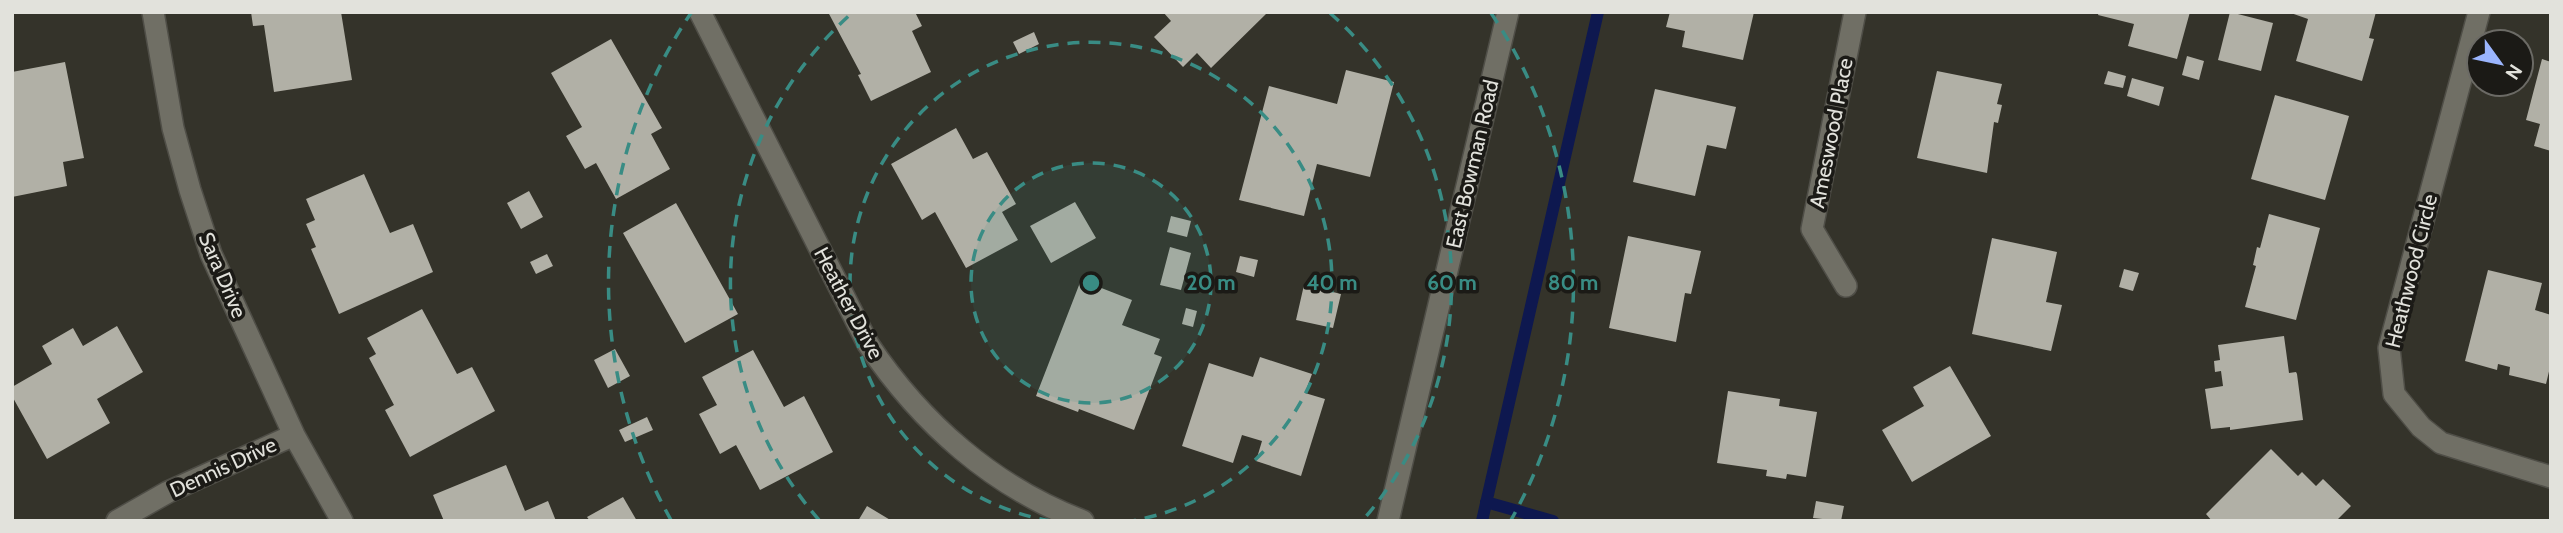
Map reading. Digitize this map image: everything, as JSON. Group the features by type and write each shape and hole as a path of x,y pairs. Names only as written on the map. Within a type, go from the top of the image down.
{"street":[{"name":"Sara Drive","path":"153,12 173,128 211,254 293,435 342,521"},
{"name":"Heather Drive","path":"700,12 868,344 888,373 935,427 989,472 1051,509 1083,521"},
{"name":"Ameswood Place","path":"1846,286 1812,229 1855,12"},
{"name":"Heathwood Circle","path":"2479,12 2389,348 2394,394 2421,427 2441,443 2551,477"},
{"name":"East Bowman Road","path":"1388,521 1504,13"},
{"name":"Dennis Drive","path":"117,521 168,492 293,435"}],"building":[{"path":"251,12 341,12 352,80 274,92 264,25 253,26"},
{"path":"828,12 915,12 922,26 912,31 931,72 871,101 858,75 861,74"},
{"path":"1163,12 1266,14 1211,68 1197,53 1183,67 1154,37 1171,21"},
{"path":"1670,12 1754,12 1743,60 1682,47 1685,31 1666,27"},
{"path":"2099,12 2190,12 2177,59 2128,46 2134,24 2098,15"},
{"path":"2230,12 2273,23 2261,71 2218,60"},
{"path":"2288,12 2376,12 2369,38 2374,39 2362,81 2296,61 2308,19"},
{"path":"1034,32 1039,44 1019,54 1013,42"},
{"path":"611,39 662,128 651,134 670,169 616,199 596,163 585,169 566,136 582,127 551,73"},
{"path":"2187,56 2204,61 2199,80 2182,75"},
{"path":"2542,59 2551,62 2551,151 2534,146 2540,124 2526,120 2532,98 2535,98 2535,86"},
{"path":"65,62 84,158 63,162 67,186 12,197 12,72"},
{"path":"1346,70 1394,82 1370,177 1317,164 1304,216 1239,200 1269,86 1337,104"},
{"path":"1937,71 2002,84 1997,104 2002,105 1998,123 1994,122 1987,173 1917,158"},
{"path":"2108,71 2126,76 2123,88 2104,84"},
{"path":"2132,78 2164,87 2159,106 2127,96"},
{"path":"1655,89 1736,107 1726,149 1707,145 1695,196 1633,182"},
{"path":"2275,95 2349,116 2325,200 2251,179"},
{"path":"956,128 973,159 987,152 1016,204 1002,212 1018,240 966,268 935,212 922,220 891,164"},
{"path":"364,174 390,233 413,224 433,272 339,314 311,249 316,247 306,224 315,220 306,199"},
{"path":"529,191 543,217 521,229 507,203"},
{"path":"1075,202 1096,238 1051,263 1030,226"},
{"path":"676,203 738,314 685,343 623,233"},
{"path":"2269,214 2320,228 2296,320 2245,307 2256,266 2253,265 2257,247 2260,248"},
{"path":"1171,216 1191,221 1187,237 1167,232"},
{"path":"1628,236 1701,251 1691,294 1685,293 1676,342 1609,328"},
{"path":"1992,238 2057,252 2046,302 2062,305 2051,351 1972,334"},
{"path":"1170,247 1191,253 1181,290 1160,285"},
{"path":"547,254 553,266 536,274 530,262"},
{"path":"1240,256 1258,260 1254,277 1236,272"},
{"path":"2124,269 2139,273 2133,291 2119,287"},
{"path":"2488,270 2542,283 2535,310 2551,315 2551,363 2546,384 2509,375 2510,367 2498,364 2497,370 2465,361"},
{"path":"1081,280 1132,300 1122,325 1160,339 1154,354 1162,357 1134,430 1036,396"},
{"path":"1304,285 1341,294 1333,328 1296,320"},
{"path":"1186,308 1197,311 1193,327 1182,324"},
{"path":"422,309 457,374 472,367 495,411 410,457 385,410 394,405 369,358 376,354 367,338"},
{"path":"117,326 143,372 97,399 110,423 47,459 12,396 12,387 52,364 42,346 73,328 83,346"},
{"path":"2284,336 2289,373 2297,374 2303,420 2230,430 2230,427 2211,429 2205,389 2223,386 2221,371 2215,372 2214,361 2220,360 2218,345"},
{"path":"615,349 630,376 608,388 594,360"},
{"path":"753,350 784,407 804,396 833,452 760,490 736,445 720,454 699,414 717,405 702,377"},
{"path":"1260,357 1312,374 1305,393 1325,399 1301,476 1256,461 1262,441 1242,435 1233,463 1182,446 1209,363 1253,377"},
{"path":"1950,366 1991,436 1912,482 1882,430 1924,406 1913,387"},
{"path":"1728,391 1780,399 1779,406 1817,412 1806,477 1787,474 1786,479 1766,476 1767,470 1717,463"},
{"path":"647,417 653,430 625,442 619,430"},
{"path":"2271,449 2298,476 2302,472 2316,486 2323,479 2351,506 2336,521 2212,521 2206,514"},
{"path":"506,465 525,511 548,501 556,521 444,521 433,495"},
{"path":"623,497 637,521 590,521 587,517"},
{"path":"1816,501 1844,506 1841,521 1813,518"},
{"path":"867,506 892,521 858,521"}],"waterway":[{"path":"1482,521 1598,12"},
{"path":"1486,502 1553,521"}]}
